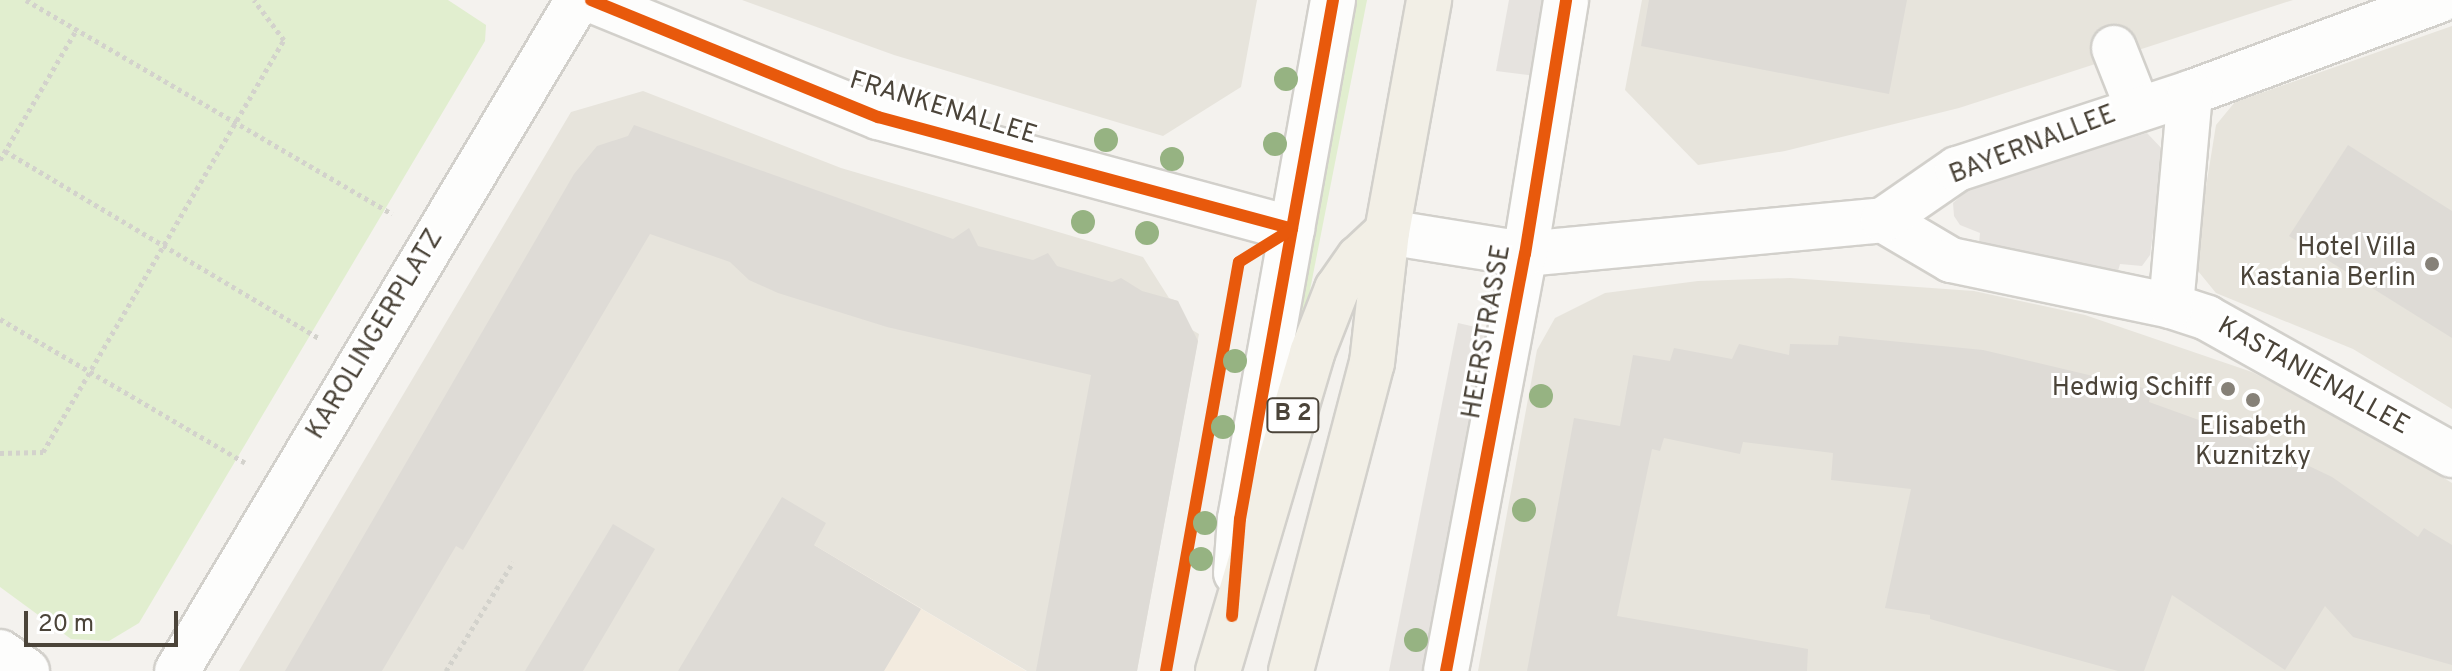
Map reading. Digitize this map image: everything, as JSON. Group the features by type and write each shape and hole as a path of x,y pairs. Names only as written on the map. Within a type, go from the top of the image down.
{"main road":[{"name":"B 2","path":"1291,671 1372,363 1387,232 1429,0"},
{"name":"B 2","path":"1218,671 1232,616 1332,302 1359,258 1387,232"}],"street":[{"name":"KAROLINGERPLATZ","path":"177,671 578,0"},
{"name":"FRANKENALLEE","path":"591,0 878,117 1292,229"},
{"path":"1232,616 1240,519 1333,0"},
{"name":"HEERSTRASSE","path":"1446,671 1525,254 1566,0"},
{"name":"BAYERNALLEE","path":"1525,254 1883,220 1957,169 2137,106 2190,93 2440,0"},
{"path":"2114,48 2137,106"},
{"path":"2171,306 2190,93"},
{"name":"KASTANIENALLEE","path":"1883,220 1951,260 2171,306 2249,338 2452,455"},
{"name":"HEERSTRASSE","path":"1387,232 1525,254"},
{"path":"0,652 27,671"}],"path":[{"path":"26,0 392,214"},
{"path":"0,453 43,452 233,121 284,40 254,0"},
{"path":"0,160 77,29"},
{"path":"5,151 319,338"},
{"path":"0,319 245,463"},
{"path":"446,671 513,562"}],"shaded area":[{"path":"742,0 1257,0 1241,87 1163,136 894,55"},
{"path":"1509,0 1551,0 1537,76 1496,71"},
{"path":"1642,0 2293,0 1959,108 1785,151 1698,165 1625,90"},
{"path":"2452,26 2452,409 2353,349 2216,293 2198,271 2196,249 2216,125 2235,102"},
{"path":"643,91 841,168 1143,257 1169,298 1178,301 1187,327 1199,334 1137,671 1027,671 814,545 740,671 239,671 571,112"},
{"path":"2147,133 2164,151 2150,255 2142,266 2120,264 2118,271 1979,243 1980,233 1960,225 1954,216 1953,203 1971,187"},
{"path":"1790,278 1974,291 2085,315 2252,372 2376,436 2452,483 2452,671 1478,671 1537,350 1555,318 1605,293 1698,281"},
{"path":"1458,323 1493,331 1432,671 1389,671"},
{"path":"814,545 1026,671 741,671"}],"green space":[{"path":"0,0 448,0 486,25 485,41 139,623 109,641 71,639 0,587"},
{"path":"1351,0 1367,0 1298,351 1288,349"}],"building":[{"path":"1649,0 1907,0 1889,94 1641,46"},
{"path":"634,125 953,239 969,228 978,246 1033,260 1048,253 1057,266 1112,282 1121,278 1142,291 1178,301 1198,341 1137,671 1036,671 1091,375 887,327 778,293 749,280 730,262 650,234 463,550 456,546 382,671 285,671 574,174 597,146 628,136"},
{"path":"2348,145 2452,211 2452,338 2289,236"},
{"path":"1839,336 1983,350 2152,390 2149,402 2257,441 2332,477 2418,537 2424,528 2452,545 2452,665 2353,637 2325,606 2285,670 2172,595 2144,671 2118,671 1930,619 1930,615 1885,608 1911,489 1831,480 1833,453 1743,442 1740,454 1664,438 1660,451 1652,449 1617,616 1808,649 1807,671 1527,671 1574,418 1620,426 1633,355 1670,361 1674,348 1732,359 1739,344 1789,355 1790,344 1838,345"},
{"path":"782,497 826,523 814,545 921,609 884,671 678,671"},
{"path":"613,524 655,549 583,671 525,671"}],"cycle path":[{"path":"591,0 878,117 1292,229"},
{"path":"1232,616 1240,519 1333,0"},
{"path":"1446,671 1525,254 1566,0"},
{"path":"1166,671 1239,262 1292,229"}],"place":[{"name":"Hotel Villa Kastania Berlin","path":"2432,264"},
{"name":"Hedwig Schiff","path":"2228,389"},
{"name":"Elisabeth Kuznitzky","path":"2253,400"}]}
